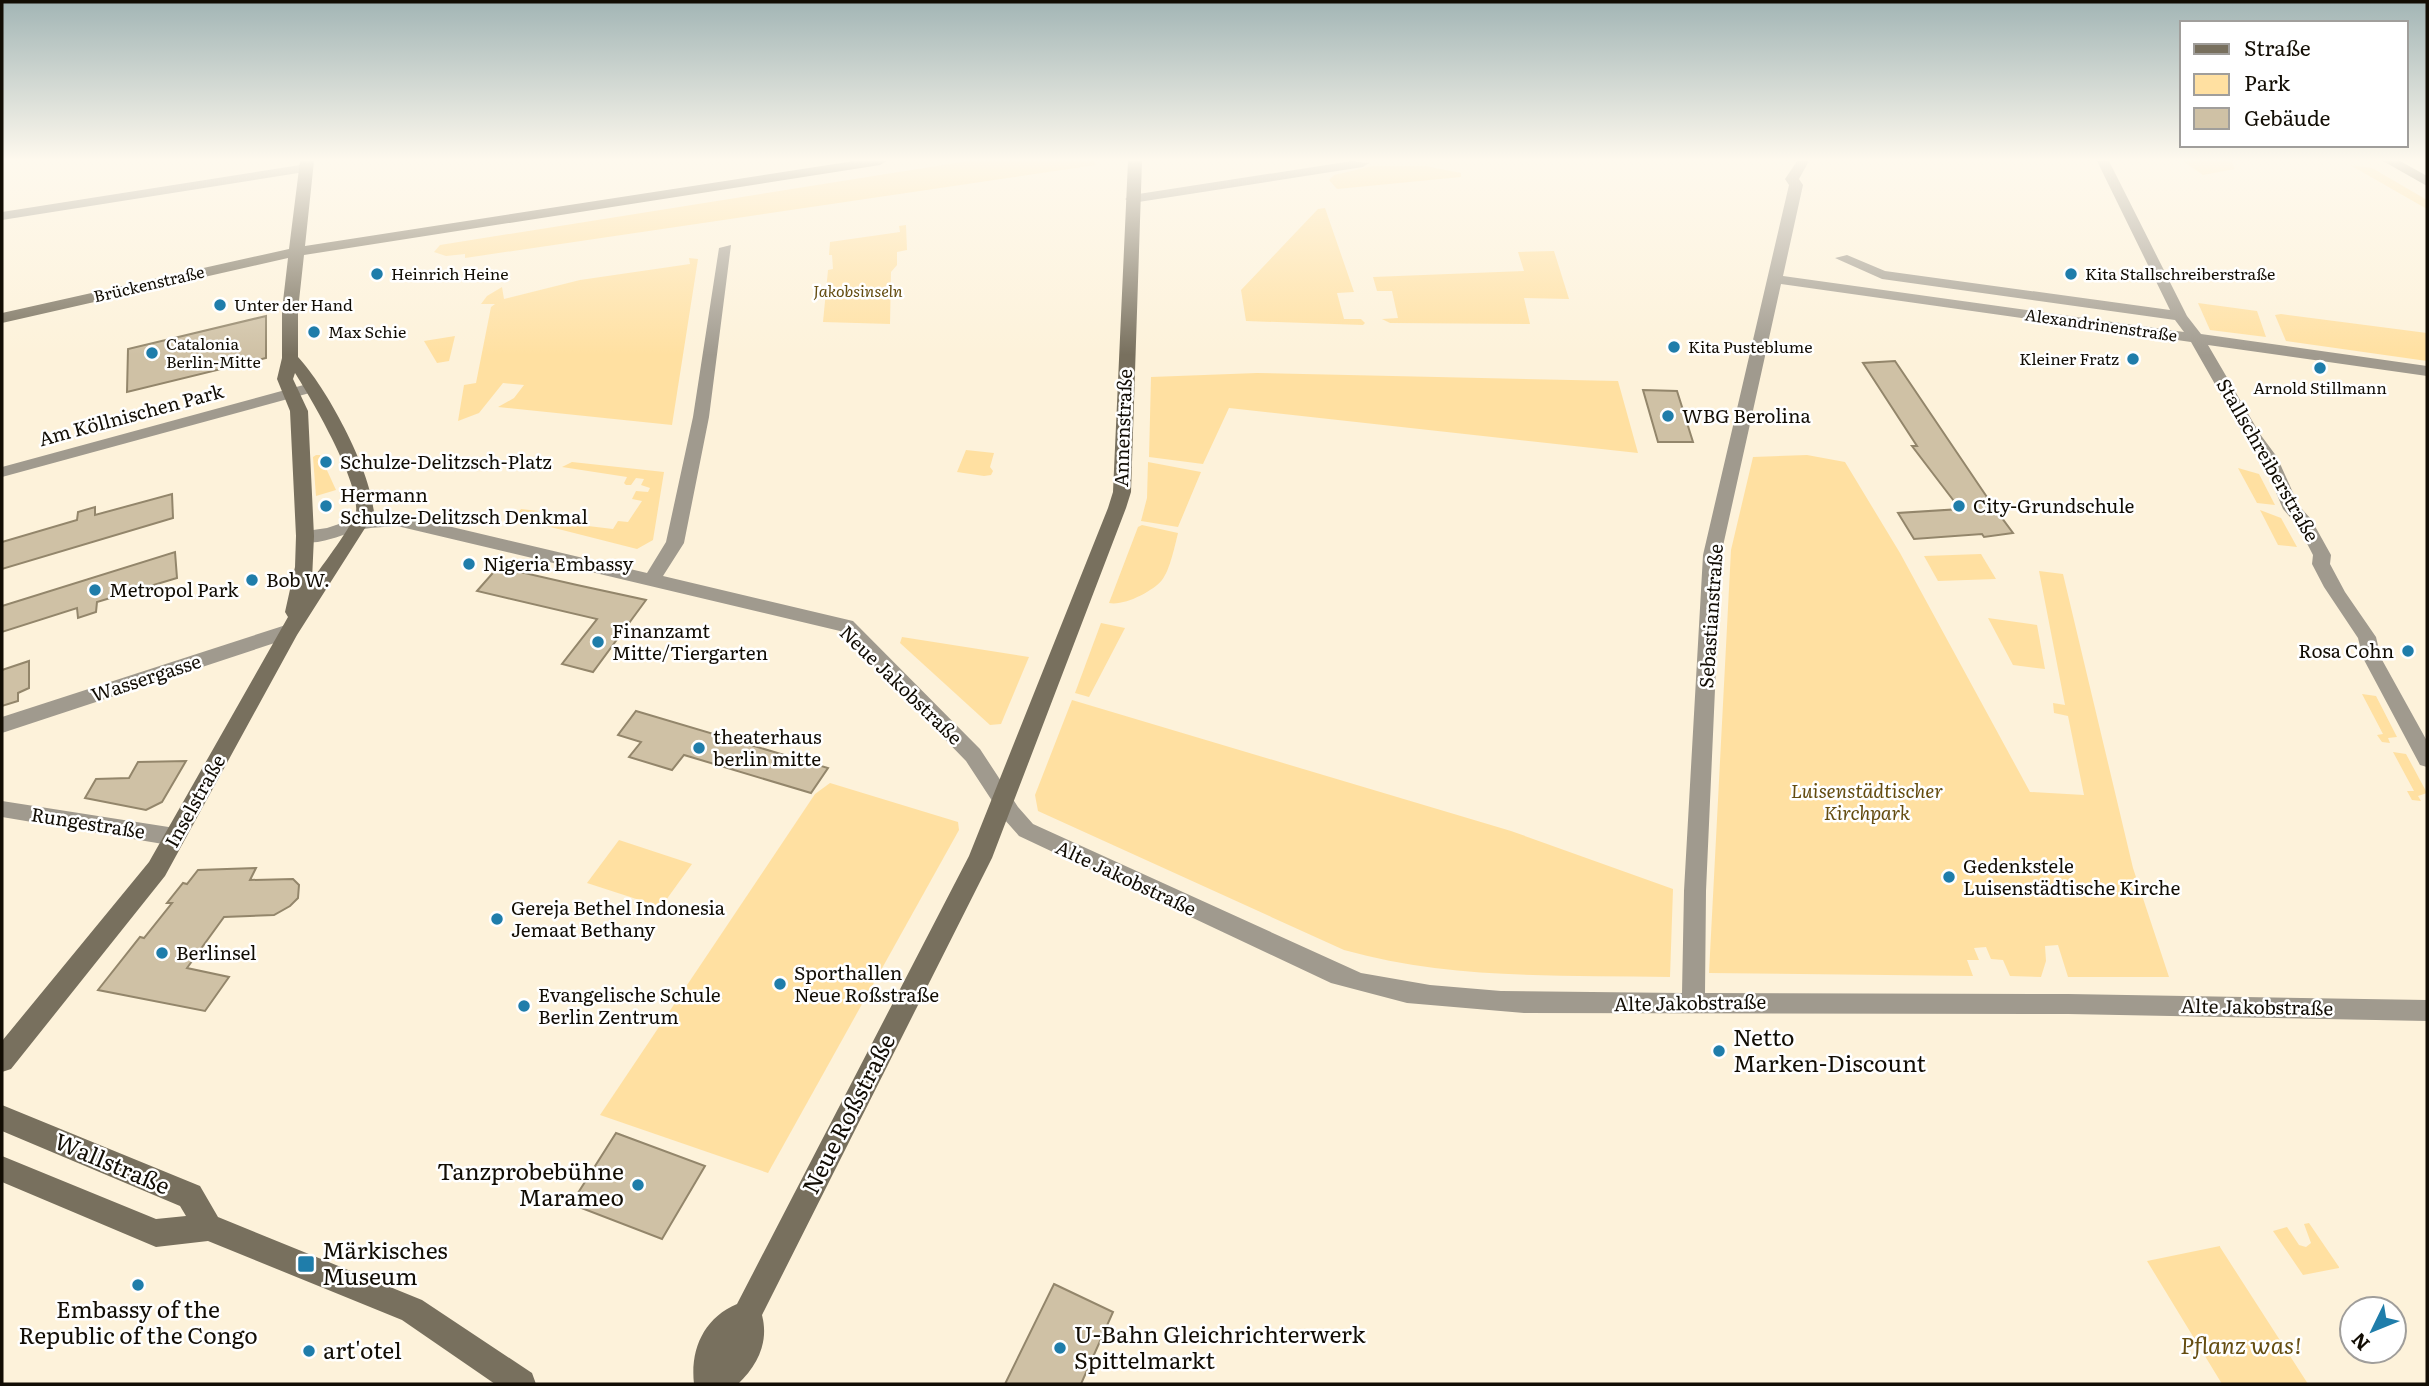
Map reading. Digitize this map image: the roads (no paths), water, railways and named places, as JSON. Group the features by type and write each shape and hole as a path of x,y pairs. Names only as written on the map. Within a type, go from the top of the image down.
{"street":[{"path":"289,631 305,567 299,411 285,379 290,358 288,336 299,226"},
{"name":"Brückenstraße","path":"2,318 296,252 465,226"},
{"name":"Annenstraße","path":"1002,800 1087,590 1122,492 1131,226"},
{"name":"Sebastianstraße","path":"1695,1002 1692,980 1695,891 1712,555 1787,226"},
{"name":"Stallschreiberstraße","path":"2135,226 2180,316 2197,339 2253,437 2269,457 2294,513 2305,523 2322,555 2320,564 2344,606 2361,625 2372,645 2372,658 2427,759"},
{"path":"652,579 675,543 701,417 726,248"},
{"name":"Alexandrinenstraße","path":"1842,258 1882,275 2180,316"},
{"name":"Alexandrinenstraße","path":"1775,279 2427,371"},
{"path":"290,358 312,388 365,496 366,505 360,523"},
{"name":"Am Köllnischen Park","path":"2,472 312,388"},
{"name":"Neue Jakobstraße","path":"305,536 335,532 360,523 397,520 846,626 973,755 1002,800"},
{"name":"Inselstraße","path":"2,1060 157,869 289,631 360,523"},
{"name":"Wassergasse","path":"2,725 289,631"},
{"name":"Alte Jakobstraße","path":"1002,800 1010,816 1034,835 1357,982 1457,999 1524,1003 2200,1005 2427,1011"},
{"name":"Neue Roßstraße","path":"712,1384 732,1373 748,1343 751,1335 747,1314 980,858 1002,800"},
{"name":"Rungestraße","path":"2,809 175,837"},
{"name":"Wallstraße","path":"2,1118 190,1196 208,1227"},
{"path":"2,1169 156,1233 208,1227 412,1310 521,1384"}],"place":[{"name":"Heinrich Heine","path":"377,274"},
{"name":"Kita Stallschreiberstraße","path":"2071,274"},
{"name":"Unter der Hand","path":"220,305"},
{"name":"Max Schie","path":"314,332"},
{"name":"Kita Pusteblume","path":"1674,347"},
{"name":"Catalonia Berlin-Mitte","path":"152,353"},
{"name":"Kleiner Fratz","path":"2133,359"},
{"name":"Arnold Stillmann","path":"2320,368"},
{"name":"WBG Berolina","path":"1668,416"},
{"name":"Schulze-Delitzsch-Platz","path":"326,462"},
{"name":"Hermann Schulze-Delitzsch Denkmal","path":"326,506"},
{"name":"City-Grundschule","path":"1959,506"},
{"name":"Nigeria Embassy","path":"469,564"},
{"name":"Bob W.","path":"252,580"},
{"name":"Metropol Park","path":"95,590"},
{"name":"Finanzamt Mitte/Tiergarten","path":"598,642"},
{"name":"Rosa Cohn","path":"2408,651"},
{"name":"theaterhaus berlin mitte","path":"699,748"},
{"name":"Gedenkstele Luisenstädtische Kirche","path":"1949,877"},
{"name":"Gereja Bethel Indonesia Jemaat Bethany","path":"497,919"},
{"name":"Berlinsel","path":"162,953"},
{"name":"Sporthallen Neue Roßstraße","path":"780,984"},
{"name":"Evangelische Schule Berlin Zentrum","path":"524,1006"},
{"name":"Netto Marken-Discount","path":"1719,1051"},
{"name":"Tanzprobebühne Marameo","path":"638,1185"},
{"name":"Märkisches Museum","path":"306,1264"},
{"name":"Embassy of the Republic of the Congo","path":"138,1285"},
{"name":"U-Bahn Gleichrichterwerk Spittelmarkt","path":"1060,1348"},
{"name":"art'otel","path":"309,1351"}],"park label":[{"name":"Jakobsinseln","path":"858,291"},
{"name":"Luisenstädtischer Kirchpark","path":"1867,802"},
{"name":"Pflanz was!","path":"2241,1346"}]}
